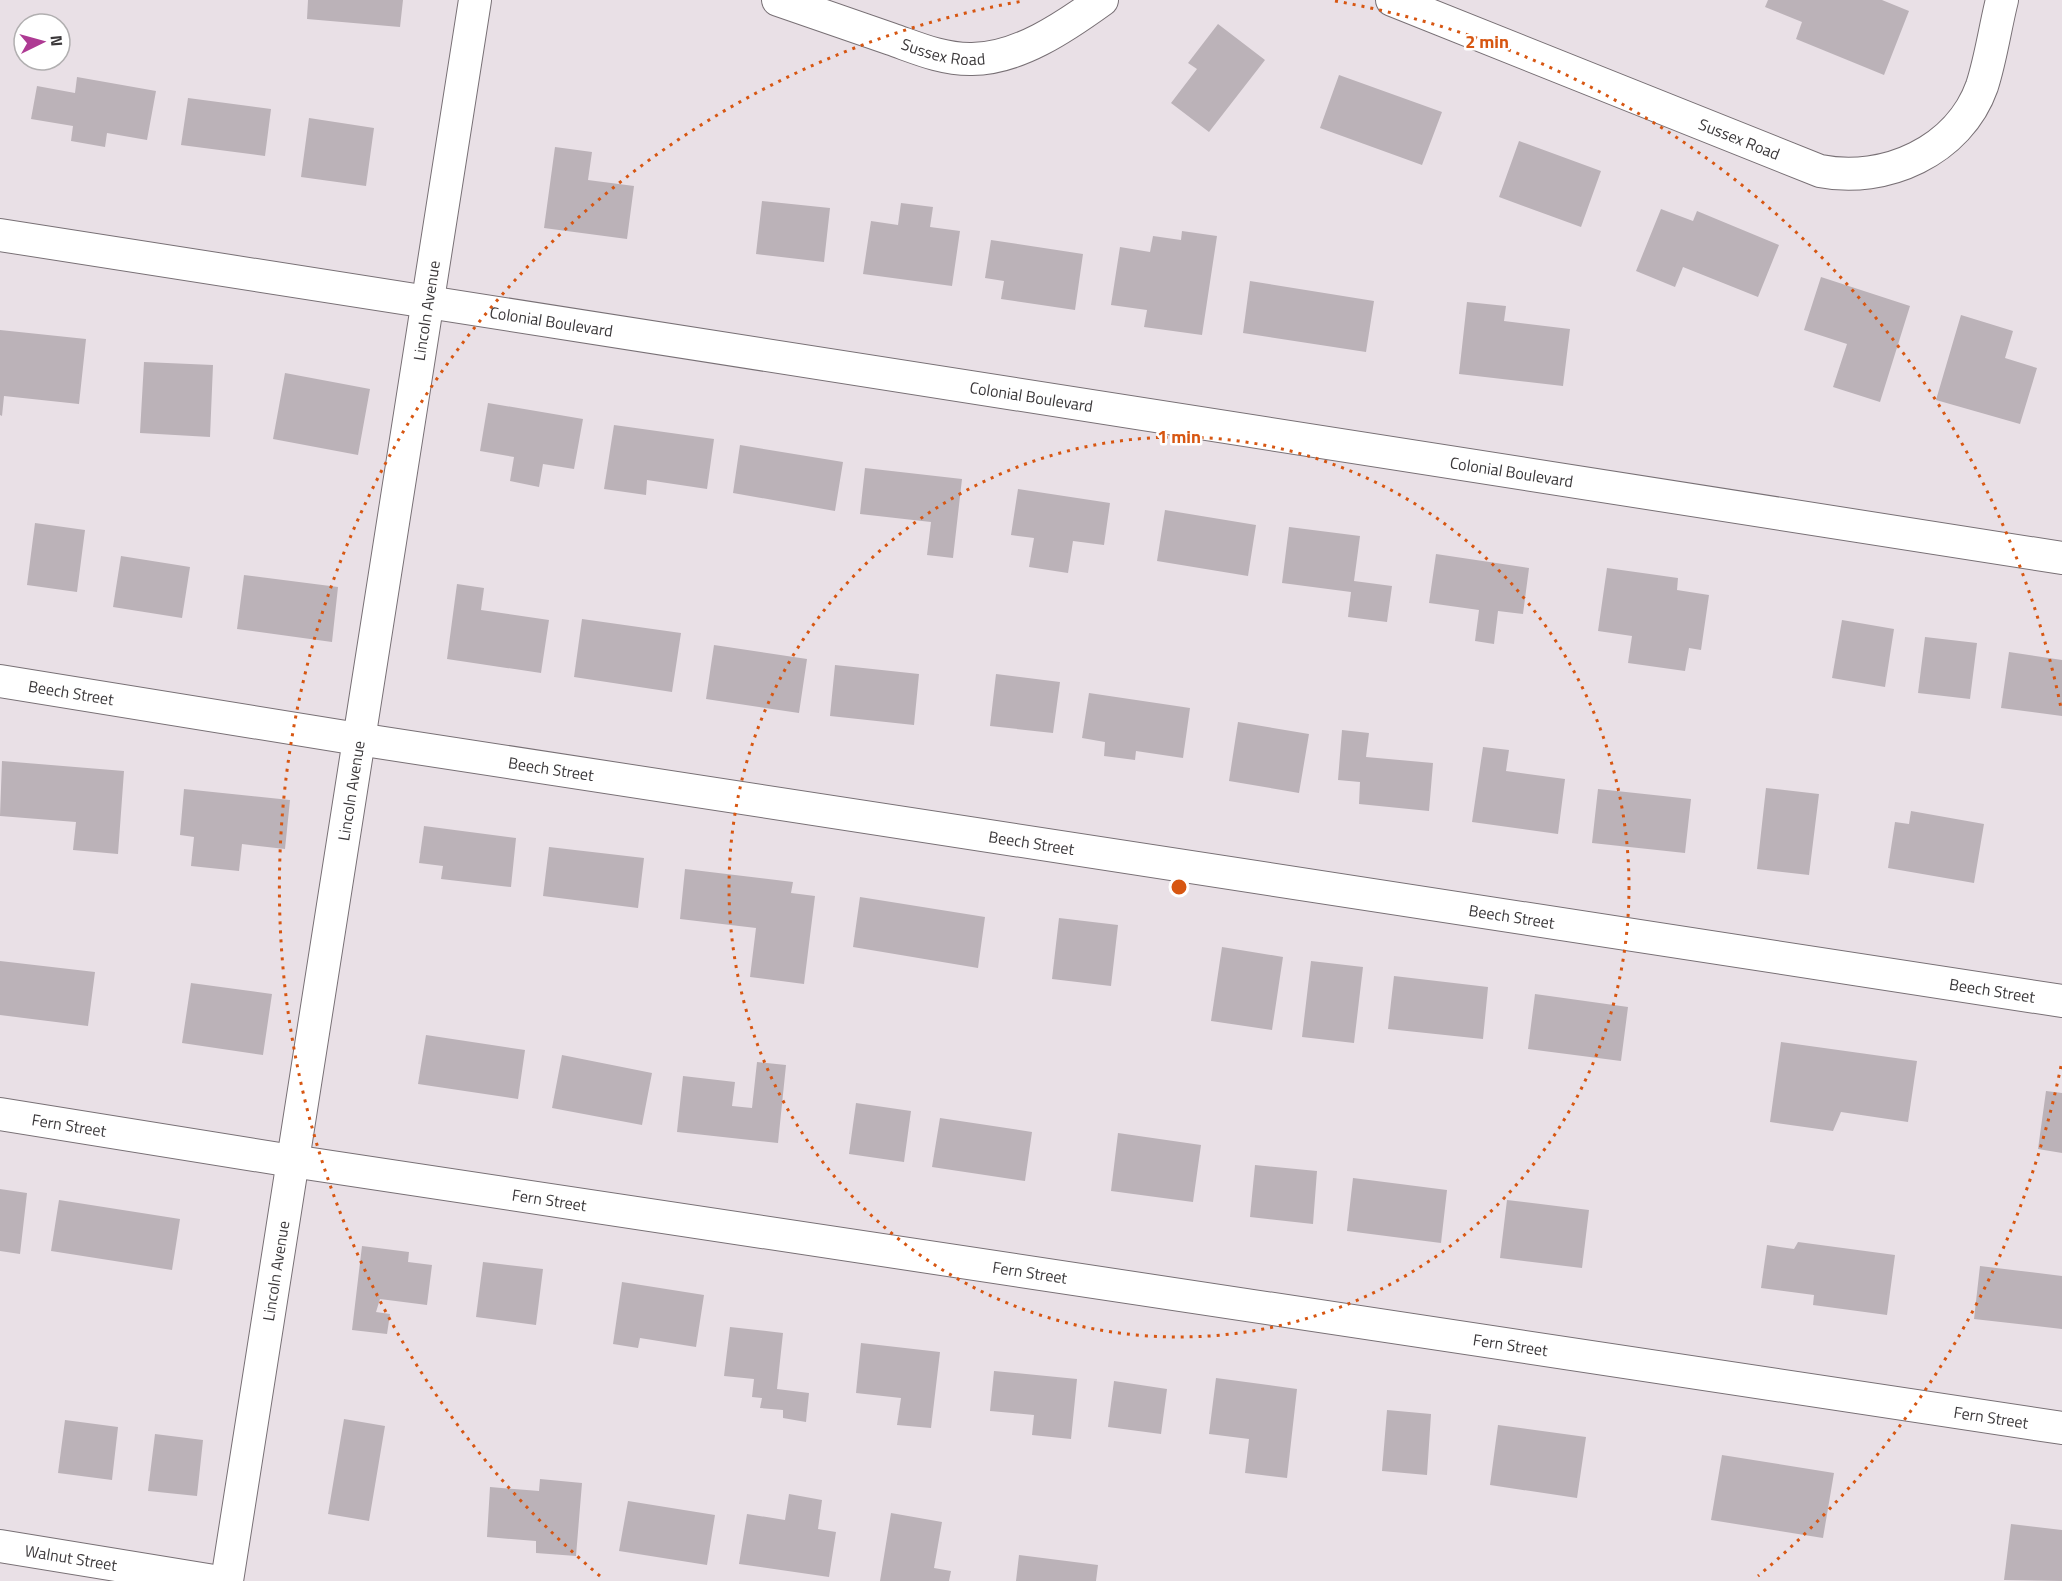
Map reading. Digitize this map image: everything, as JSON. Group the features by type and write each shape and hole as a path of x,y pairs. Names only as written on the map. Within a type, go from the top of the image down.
{"street":[{"name":"Lincoln Avenue","path":"227,1581 475,0"},
{"name":"Sussex Road","path":"778,0 901,42 931,55 971,60 1011,52 1059,31 1102,0"},
{"name":"Sussex Road","path":"1392,0 1820,171 1868,174 1905,164 1939,145 1963,119 1981,87 2002,0"},
{"name":"Colonial Boulevard","path":"0,235 2062,558"},
{"name":"Beech Street","path":"0,681 358,740 2062,1001"},
{"name":"Fern Street","path":"0,1114 292,1161 2062,1428"},
{"name":"Walnut Street","path":"0,1546 214,1581"}],"building":[{"path":"308,0 403,0 400,27 307,19"},
{"path":"1768,0 1882,0 1909,11 1884,75 1796,39 1802,22 1765,7"},
{"path":"1218,24 1265,60 1209,132 1171,103 1197,69 1188,63"},
{"path":"1339,75 1442,112 1422,165 1320,128"},
{"path":"77,77 156,91 147,140 107,133 105,147 71,141 73,126 31,119 37,86 75,93"},
{"path":"188,98 271,109 265,156 181,145"},
{"path":"309,118 374,128 366,186 301,177"},
{"path":"1519,141 1601,171 1581,227 1499,197"},
{"path":"555,147 592,152 588,180 634,186 627,239 544,228"},
{"path":"762,201 830,208 824,262 756,254"},
{"path":"901,203 933,207 930,227 960,231 952,286 863,274 871,221 898,225"},
{"path":"1661,209 1693,221 1697,211 1779,245 1758,297 1683,267 1675,287 1636,271"},
{"path":"1182,231 1217,236 1202,335 1144,327 1147,310 1111,305 1120,247 1150,252 1153,236 1181,240"},
{"path":"991,240 1083,254 1075,310 1001,299 1004,281 985,278"},
{"path":"1821,277 1910,306 1880,402 1833,387 1847,344 1804,330"},
{"path":"1250,281 1374,301 1366,352 1243,333"},
{"path":"1467,302 1506,306 1504,321 1570,329 1563,386 1459,374"},
{"path":"1961,315 2013,331 2005,358 2037,368 2020,424 1936,400"},
{"path":"0,330 86,339 79,404 4,396 2,416 0,415"},
{"path":"144,362 213,365 210,437 140,433"},
{"path":"285,373 370,389 358,455 273,439"},
{"path":"488,403 583,419 574,469 543,464 539,487 510,481 514,457 480,451"},
{"path":"614,425 714,439 707,489 647,480 646,495 604,489"},
{"path":"740,445 843,462 835,511 733,493"},
{"path":"865,468 962,479 953,558 927,555 931,522 860,514"},
{"path":"1018,489 1110,503 1104,545 1073,541 1068,573 1029,567 1034,538 1011,535"},
{"path":"1165,510 1256,525 1248,576 1157,561"},
{"path":"35,523 85,530 77,592 27,585"},
{"path":"1289,527 1360,536 1354,581 1392,586 1387,622 1348,617 1351,592 1282,583"},
{"path":"1436,554 1529,568 1523,614 1498,611 1494,644 1475,641 1479,610 1429,603"},
{"path":"121,556 190,567 182,618 113,607"},
{"path":"1607,568 1678,578 1677,590 1709,595 1701,650 1689,648 1685,671 1628,663 1632,636 1598,631"},
{"path":"244,575 338,587 332,642 237,629"},
{"path":"457,584 484,588 481,610 549,620 541,673 447,659"},
{"path":"582,619 681,633 672,692 574,677"},
{"path":"1842,620 1894,629 1885,687 1832,678"},
{"path":"1925,637 1977,643 1970,699 1918,693"},
{"path":"714,645 807,659 799,713 706,699"},
{"path":"2009,652 2062,660 2062,716 2001,708"},
{"path":"835,665 919,674 914,725 830,716"},
{"path":"996,674 1060,682 1053,733 990,726"},
{"path":"1089,693 1190,708 1183,758 1136,751 1135,760 1104,756 1105,742 1082,738"},
{"path":"1238,722 1309,734 1299,793 1229,781"},
{"path":"1342,730 1369,733 1366,757 1433,763 1429,811 1359,804 1360,782 1338,780"},
{"path":"1483,747 1509,750 1506,771 1565,779 1558,834 1472,822"},
{"path":"2,761 124,771 118,854 73,850 76,822 0,816"},
{"path":"1766,788 1819,794 1809,875 1757,869"},
{"path":"184,789 290,800 285,849 242,844 239,871 191,866 194,837 180,835"},
{"path":"1598,789 1691,799 1685,853 1592,843"},
{"path":"1911,811 1984,824 1974,883 1888,868 1895,822 1909,824"},
{"path":"424,826 516,838 511,887 441,879 443,866 419,863"},
{"path":"549,847 644,858 638,908 543,896"},
{"path":"685,869 793,882 791,893 815,896 804,984 750,977 756,928 680,919"},
{"path":"860,897 985,917 978,968 853,947"},
{"path":"1059,918 1118,925 1111,986 1052,979"},
{"path":"1222,947 1283,957 1272,1030 1211,1021"},
{"path":"0,961 95,972 88,1026 0,1015"},
{"path":"1311,961 1363,967 1354,1043 1302,1037"},
{"path":"1394,976 1488,987 1483,1039 1388,1029"},
{"path":"191,983 272,994 263,1055 182,1043"},
{"path":"1535,994 1628,1007 1621,1061 1528,1049"},
{"path":"426,1035 525,1050 518,1099 418,1084"},
{"path":"1781,1042 1917,1061 1908,1122 1841,1112 1833,1131 1770,1122"},
{"path":"562,1055 652,1073 642,1125 552,1108"},
{"path":"757,1062 786,1065 778,1143 677,1132 683,1076 735,1082 732,1106 752,1108"},
{"path":"2046,1091 2062,1093 2062,1153 2038,1149"},
{"path":"856,1103 911,1111 904,1162 849,1154"},
{"path":"940,1118 1032,1132 1025,1181 932,1167"},
{"path":"1118,1133 1201,1145 1193,1202 1111,1191"},
{"path":"1255,1165 1317,1171 1313,1224 1250,1217"},
{"path":"1353,1178 1447,1190 1441,1243 1347,1231"},
{"path":"0,1189 27,1193 20,1254 0,1251"},
{"path":"59,1200 180,1219 172,1270 51,1251"},
{"path":"1507,1200 1589,1210 1582,1268 1500,1258"},
{"path":"1798,1242 1895,1255 1887,1315 1813,1305 1814,1295 1761,1288 1767,1245 1794,1249"},
{"path":"362,1246 409,1252 408,1262 432,1265 427,1305 380,1299 376,1312 390,1314 387,1334 352,1330"},
{"path":"483,1262 543,1269 536,1325 476,1317"},
{"path":"1980,1266 2062,1276 2062,1329 1974,1319"},
{"path":"622,1282 704,1295 696,1347 640,1338 638,1348 613,1344"},
{"path":"730,1327 783,1333 777,1389 809,1393 806,1422 783,1418 783,1410 760,1408 762,1398 752,1397 754,1379 724,1376"},
{"path":"861,1343 940,1352 931,1428 897,1425 901,1398 856,1393"},
{"path":"994,1371 1077,1379 1071,1439 1032,1435 1034,1415 990,1411"},
{"path":"1216,1378 1297,1389 1287,1478 1245,1473 1249,1439 1209,1434"},
{"path":"1114,1381 1167,1389 1161,1434 1108,1427"},
{"path":"1387,1410 1431,1414 1427,1475 1382,1471"},
{"path":"344,1419 385,1426 369,1521 328,1514"},
{"path":"65,1420 118,1427 112,1480 58,1473"},
{"path":"1498,1425 1586,1437 1577,1498 1490,1485"},
{"path":"155,1434 203,1440 197,1496 148,1491"},
{"path":"1722,1455 1834,1473 1823,1538 1711,1520"},
{"path":"540,1479 582,1483 576,1556 536,1553 536,1541 487,1537 490,1487 539,1491"},
{"path":"789,1494 822,1500 818,1529 836,1532 829,1577 739,1564 747,1514 785,1520"},
{"path":"628,1501 715,1515 707,1565 619,1551"},
{"path":"891,1513 942,1522 934,1568 951,1571 949,1581 880,1581"},
{"path":"2011,1524 2062,1530 2062,1581 2004,1580"},
{"path":"1019,1555 1098,1565 1096,1581 1016,1581"}]}
